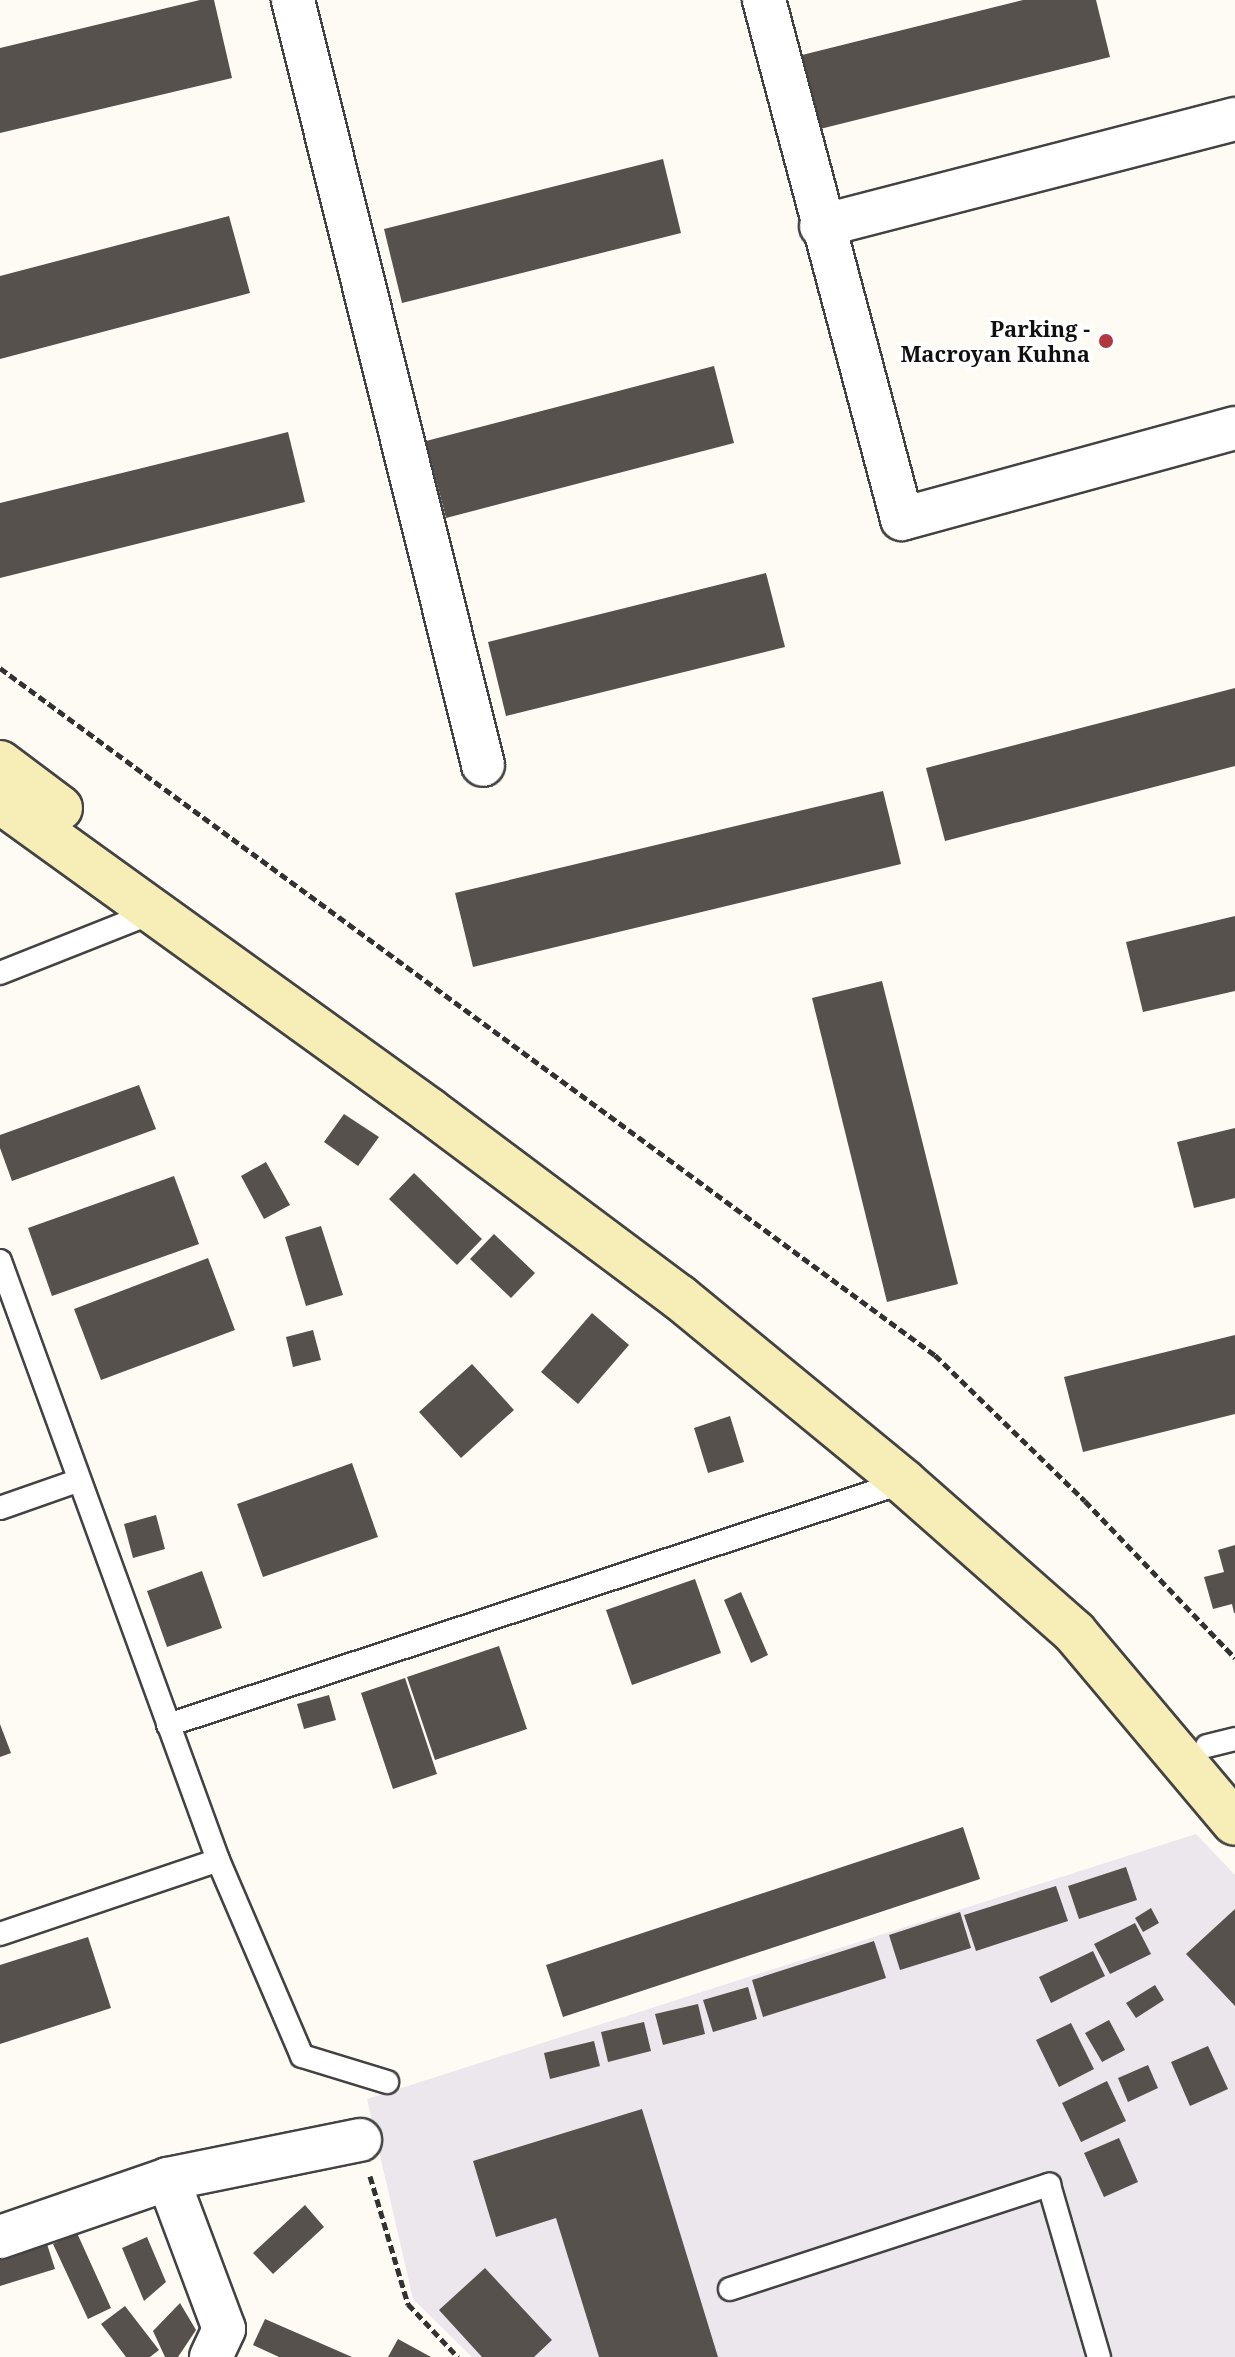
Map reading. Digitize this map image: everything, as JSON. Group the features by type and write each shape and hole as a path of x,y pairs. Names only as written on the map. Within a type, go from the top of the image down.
{"main road":[{"path":"0,763 699,1275 891,1432 1087,1606 1221,1743 1235,1781"},
{"path":"0,801 679,1297 904,1482 1075,1633 1235,1823"}],"street":[{"path":"293,0 483,765"},
{"path":"764,0 821,226 902,519 1235,428"},
{"path":"821,226 1235,119"},
{"path":"0,2237 168,2179 360,2140"},
{"path":"168,2179 224,2329 211,2357"}],"lane":[{"path":"0,973 154,912"},
{"path":"0,1261 77,1481 218,1860 302,2056 387,2082"},
{"path":"0,1508 77,1481"},
{"path":"168,1725 904,1482"},
{"path":"0,1934 218,1860"},
{"path":"730,2289 1049,2185 1099,2357"}],"path":[{"path":"0,668 935,1355 1085,1501 1235,1658"},
{"path":"360,2140 408,2304 458,2357"}],"shaded area":[{"path":"1196,1834 1235,1875 1235,2357 472,2357 413,2299 367,2099"}],"building":[{"path":"200,0 214,0 232,78 0,133 0,48"},
{"path":"1023,0 1096,0 1110,57 816,130 798,56"},
{"path":"663,159 681,233 402,303 384,229"},
{"path":"229,216 250,293 0,359 0,276"},
{"path":"714,366 734,443 446,518 426,441"},
{"path":"288,432 305,502 0,578 0,503"},
{"path":"766,573 785,647 506,716 488,642"},
{"path":"1235,688 1235,766 945,841 926,768"},
{"path":"883,791 901,864 473,967 455,893"},
{"path":"1235,916 1235,991 1143,1012 1126,942"},
{"path":"882,981 958,1284 887,1302 812,998"},
{"path":"139,1085 156,1129 12,1181 0,1148 0,1135"},
{"path":"344,1114 379,1137 358,1166 324,1142"},
{"path":"1235,1128 1235,1198 1194,1208 1177,1142"},
{"path":"266,1162 290,1205 264,1219 241,1176"},
{"path":"414,1173 482,1239 457,1265 389,1199"},
{"path":"174,1176 199,1244 52,1296 28,1228"},
{"path":"321,1226 343,1295 306,1306 285,1237"},
{"path":"494,1234 535,1273 511,1298 470,1259"},
{"path":"208,1258 235,1330 101,1380 74,1309"},
{"path":"592,1313 629,1345 578,1404 541,1372"},
{"path":"313,1330 321,1360 293,1367 286,1337"},
{"path":"1235,1335 1235,1414 1083,1452 1064,1377"},
{"path":"472,1364 514,1410 461,1458 419,1412"},
{"path":"730,1416 744,1462 708,1473 694,1428"},
{"path":"352,1463 378,1537 263,1577 237,1504"},
{"path":"156,1515 165,1549 133,1558 124,1524"},
{"path":"1235,1545 1234,1613 1232,1604 1213,1609 1204,1577 1224,1572 1218,1550"},
{"path":"202,1571 222,1628 167,1647 147,1591"},
{"path":"695,1579 721,1653 632,1685 606,1610"},
{"path":"741,1592 768,1655 751,1663 724,1600"},
{"path":"499,1646 527,1729 435,1760 407,1677"},
{"path":"405,1678 437,1774 393,1789 361,1693"},
{"path":"329,1695 336,1720 304,1729 297,1704"},
{"path":"0,1724 11,1753 0,1757"},
{"path":"963,1827 980,1879 563,2017 546,1965"},
{"path":"1126,1867 1137,1900 1079,1919 1068,1886"},
{"path":"1056,1886 1068,1921 976,1951 964,1915"},
{"path":"1151,1908 1159,1923 1143,1932 1135,1918"},
{"path":"1235,1909 1235,2006 1186,1954"},
{"path":"960,1912 971,1948 900,1970 889,1935"},
{"path":"1135,1923 1151,1954 1110,1974 1094,1944"},
{"path":"88,1937 111,2008 0,2044 0,1965"},
{"path":"874,1941 886,1978 763,2017 752,1980"},
{"path":"1093,1951 1105,1976 1051,2003 1039,1977"},
{"path":"1155,1985 1164,2000 1136,2018 1126,2003"},
{"path":"748,1987 757,2019 713,2032 703,2000"},
{"path":"698,2004 705,2034 663,2045 655,2014"},
{"path":"1109,2020 1125,2050 1102,2062 1085,2033"},
{"path":"644,2022 651,2051 608,2062 601,2032"},
{"path":"1071,2023 1094,2069 1059,2087 1036,2040"},
{"path":"594,2041 600,2066 550,2079 544,2053"},
{"path":"1208,2046 1228,2089 1190,2106 1171,2062"},
{"path":"1148,2065 1158,2088 1128,2102 1118,2078"},
{"path":"1107,2081 1126,2121 1081,2142 1062,2103"},
{"path":"642,2109 718,2357 599,2357 556,2218 496,2237 473,2161"},
{"path":"1119,2138 1138,2182 1104,2197 1084,2153"},
{"path":"305,2205 324,2227 273,2274 253,2253"},
{"path":"77,2233 111,2308 88,2319 53,2244"},
{"path":"147,2237 166,2282 144,2301 122,2248"},
{"path":"47,2244 55,2269 0,2286 0,2258"},
{"path":"485,2268 552,2340 534,2357 482,2357 439,2310"},
{"path":"180,2303 196,2330 178,2357 165,2357 153,2331"},
{"path":"125,2306 159,2350 150,2357 126,2357 101,2324"},
{"path":"265,2319 352,2357 279,2357 253,2345"},
{"path":"398,2339 431,2357 388,2357"}],"place":[{"name":"Parking - Macroyan Kuhna","path":"1106,341"}]}
